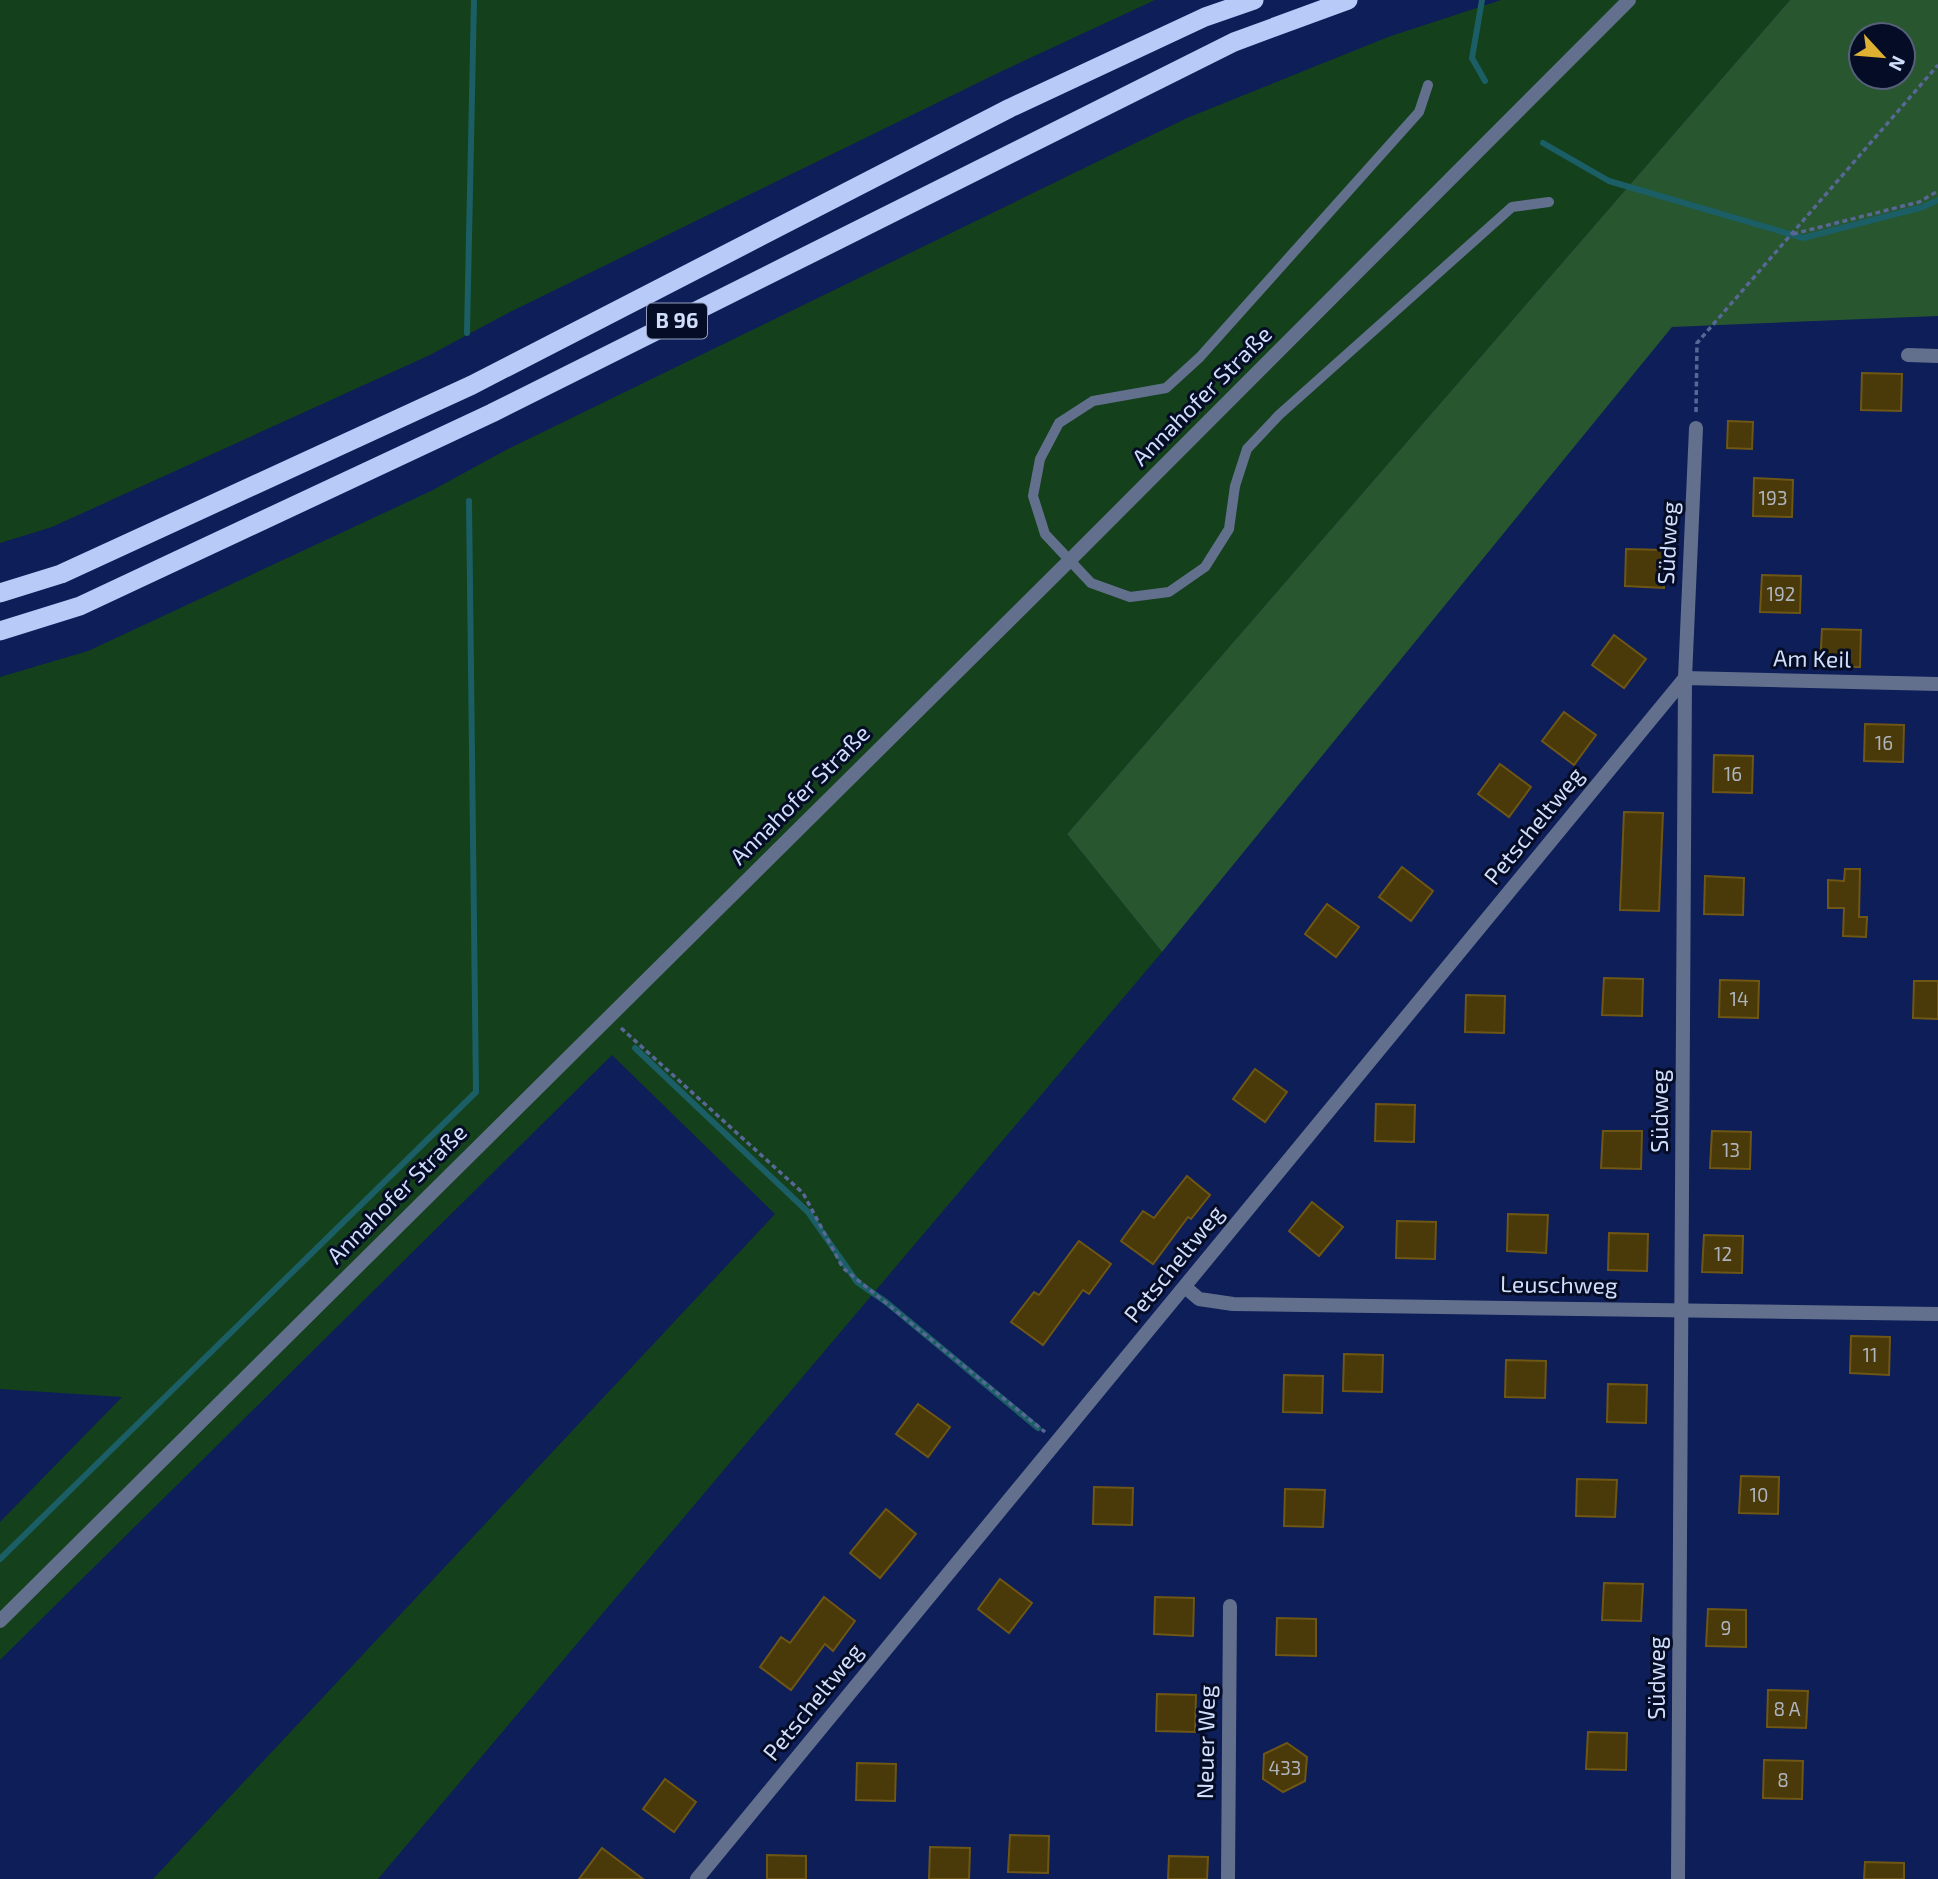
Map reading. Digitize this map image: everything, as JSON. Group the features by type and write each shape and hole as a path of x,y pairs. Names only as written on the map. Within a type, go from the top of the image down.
{"highway":[{"name":"B 96","path":"0,593 61,574 472,384 1010,108 1205,17 1254,0"},
{"name":"B 96","path":"0,631 80,606 429,443 1234,42 1348,0"}],"street":[{"name":"Annahofer Straße","path":"0,1621 1069,561 1629,0"},
{"path":"1908,355 1938,356"},
{"name":"Südweg","path":"1678,1879 1685,678 1696,428"},
{"name":"Am Keil","path":"1685,678 1938,684"},
{"name":"Petscheltweg","path":"697,1879 1685,678"},
{"name":"Leuschweg","path":"1185,1287 1199,1299 1233,1304 1938,1314"},
{"name":"Neuer Weg","path":"1228,1879 1230,1606"}],"lane":[{"path":"1428,85 1419,112 1200,357 1166,388 1093,401 1059,423 1040,459 1033,496 1045,534 1091,583 1130,597 1170,592 1205,567 1229,529 1236,486 1247,449 1279,415 1511,208 1549,202"}],"path":[{"path":"1696,428 1697,343 1938,65"},
{"path":"1791,235 1919,202 1938,191"},
{"path":"608,1016 803,1193 843,1268 1057,1442"}],"green space":[{"path":"0,0 1155,0 1000,72 508,313 430,355 52,527 0,543"},
{"path":"1501,0 1790,0 1067,834 1162,952 378,1879 153,1879 775,1214 612,1055 0,1660 0,1522 122,1397 0,1389 0,677 88,651 431,491 506,450 1187,118 1388,37"},
{"path":"1790,0 1938,0 1938,316 1672,327 1162,952 1067,834"}],"building":[{"path":"1862,373 1902,374 1901,411 1861,410"},
{"path":"1728,421 1753,422 1752,449 1727,448"},
{"path":"1754,478 1793,480 1792,517 1753,516"},
{"path":"1626,549 1665,550 1664,588 1625,586"},
{"path":"1762,575 1801,576 1800,613 1760,612"},
{"path":"1822,629 1861,630 1860,667 1820,666"},
{"path":"1614,635 1646,659 1624,688 1592,665"},
{"path":"1564,712 1596,735 1574,765 1542,741"},
{"path":"1865,724 1904,725 1903,762 1864,761"},
{"path":"1714,755 1753,756 1752,793 1713,792"},
{"path":"1500,764 1531,787 1509,817 1478,794"},
{"path":"1624,812 1663,813 1659,911 1620,910"},
{"path":"1402,867 1433,891 1411,921 1379,897"},
{"path":"1845,869 1860,869 1859,917 1867,917 1866,937 1843,936 1844,908 1828,908 1828,880 1844,881"},
{"path":"1705,876 1744,878 1743,915 1704,914"},
{"path":"1327,904 1359,927 1336,957 1305,934"},
{"path":"1604,978 1643,979 1642,1016 1602,1015"},
{"path":"1720,980 1759,981 1758,1018 1719,1017"},
{"path":"1914,981 1938,981 1938,1019 1913,1018"},
{"path":"1466,995 1505,996 1504,1033 1465,1032"},
{"path":"1255,1069 1287,1092 1265,1122 1233,1099"},
{"path":"1376,1104 1415,1105 1414,1142 1375,1141"},
{"path":"1603,1131 1642,1131 1641,1169 1601,1168"},
{"path":"1712,1131 1751,1132 1750,1169 1710,1168"},
{"path":"1187,1176 1210,1195 1191,1219 1188,1217 1153,1264 1121,1241 1143,1211 1154,1218"},
{"path":"1312,1202 1343,1227 1319,1256 1289,1231"},
{"path":"1508,1214 1548,1215 1546,1253 1507,1251"},
{"path":"1397,1221 1436,1222 1435,1259 1396,1258"},
{"path":"1609,1233 1648,1234 1647,1271 1608,1270"},
{"path":"1704,1235 1743,1236 1742,1273 1702,1272"},
{"path":"1079,1241 1111,1264 1089,1294 1083,1290 1043,1345 1011,1322 1034,1292 1039,1295"},
{"path":"1851,1336 1890,1337 1889,1375 1850,1373"},
{"path":"1344,1354 1383,1355 1382,1392 1343,1391"},
{"path":"1506,1360 1546,1361 1545,1398 1505,1397"},
{"path":"1284,1375 1323,1376 1322,1413 1283,1412"},
{"path":"1608,1384 1647,1385 1646,1423 1607,1422"},
{"path":"918,1404 950,1427 928,1457 896,1434"},
{"path":"1741,1476 1779,1477 1778,1514 1739,1513"},
{"path":"1577,1479 1617,1480 1615,1517 1576,1516"},
{"path":"1094,1487 1133,1488 1132,1525 1093,1524"},
{"path":"1285,1489 1325,1490 1323,1527 1284,1526"},
{"path":"886,1509 916,1534 880,1578 850,1553"},
{"path":"1000,1579 1032,1603 1009,1633 978,1609"},
{"path":"1604,1583 1643,1584 1641,1621 1602,1620"},
{"path":"824,1597 855,1621 833,1651 825,1644 791,1690 760,1667 781,1637 790,1643"},
{"path":"1155,1597 1194,1598 1193,1636 1154,1634"},
{"path":"1708,1609 1746,1610 1746,1647 1706,1646"},
{"path":"1277,1618 1316,1619 1316,1656 1276,1655"},
{"path":"1768,1690 1808,1691 1806,1728 1767,1727"},
{"path":"1157,1694 1196,1695 1195,1732 1156,1731"},
{"path":"1588,1732 1627,1733 1626,1770 1586,1769"},
{"path":"1287,1743 1307,1757 1305,1781 1283,1792 1263,1779 1264,1754"},
{"path":"1764,1760 1803,1761 1802,1799 1763,1798"},
{"path":"857,1763 896,1764 895,1801 856,1800"},
{"path":"665,1779 696,1802 674,1832 643,1809"},
{"path":"1010,1835 1049,1836 1048,1873 1008,1872"},
{"path":"930,1847 970,1848 969,1879 929,1879"},
{"path":"602,1848 643,1879 579,1879"},
{"path":"767,1855 806,1856 806,1879 767,1879"},
{"path":"1169,1856 1208,1857 1207,1879 1168,1879"},
{"path":"1865,1862 1904,1863 1904,1879 1864,1879"}],"waterway":[{"path":"467,333 474,0"},
{"path":"1482,0 1472,58 1485,81"},
{"path":"1543,143 1609,181 1803,238 1923,207 1938,200"},
{"path":"0,1559 476,1092 469,501"},
{"path":"635,1048 808,1212 857,1282 886,1302 1038,1428"}]}
